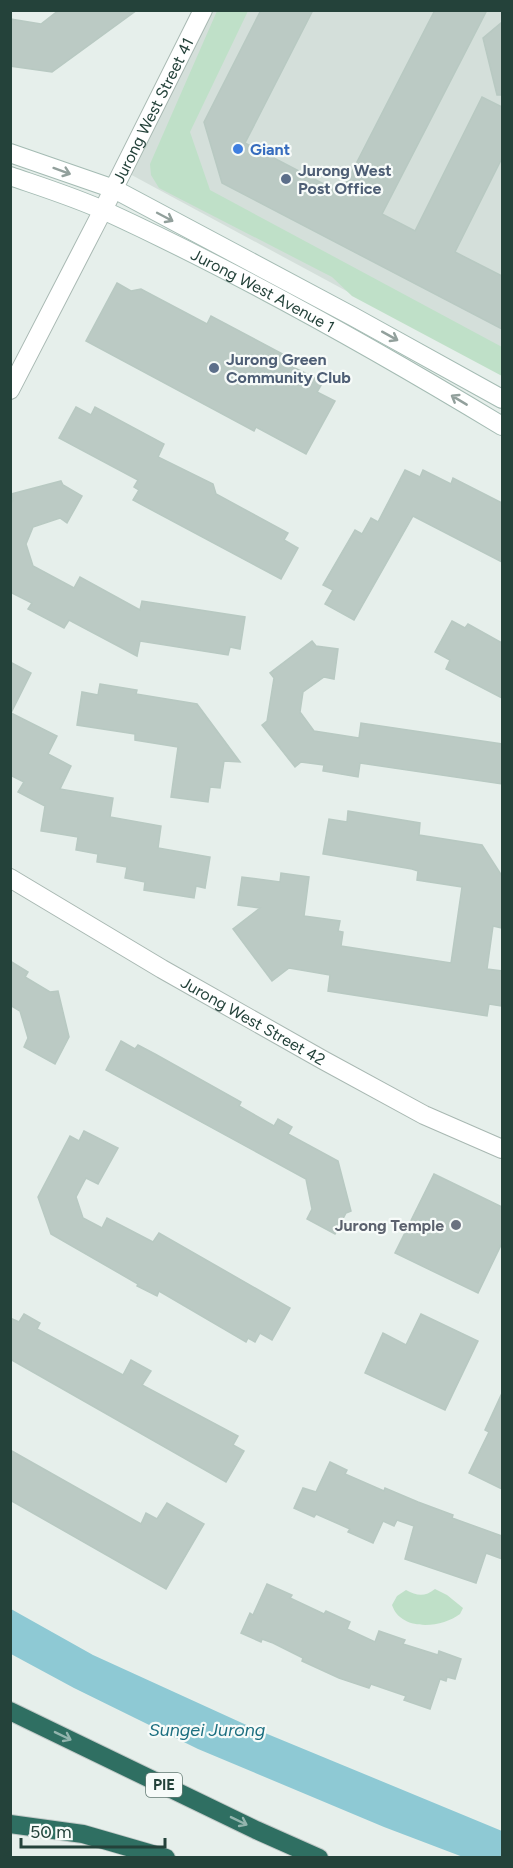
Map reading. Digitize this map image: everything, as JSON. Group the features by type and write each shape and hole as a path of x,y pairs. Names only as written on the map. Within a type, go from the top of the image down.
{"highway":[{"name":"PIE","path":"10,1711 256,1830 318,1857"},
{"path":"10,1824 83,1834 166,1857"}],"street":[{"name":"Jurong West Street 41","path":"103,210 203,10"},
{"name":"Jurong West Avenue 1","path":"10,153 114,189 502,399"},
{"name":"Jurong West Avenue 1","path":"10,176 103,210 249,282 347,334 502,426"},
{"path":"10,390 103,210"},
{"name":"Jurong West Street 42","path":"10,878 152,963 323,1060 424,1115 502,1149"}],"shaded area":[{"path":"205,11 502,11 502,375 128,173"}],"green space":[{"path":"217,11 248,11 190,132 210,190 502,347 502,376 352,296 332,277 159,188 151,175 150,164"},
{"path":"435,1589 463,1608 460,1614 443,1622 423,1625 404,1620 392,1605 397,1596 406,1590 421,1595"}],"water":[{"name":"Sungei Jurong","path":"11,1609 93,1655 253,1728 502,1831 502,1857 463,1857 384,1827 198,1749 74,1688 11,1654"}],"building":[{"path":"59,10 137,10 52,72 10,66 10,19 41,24"},
{"path":"261,10 313,10 245,143 341,193 435,10 487,10 382,214 415,231 482,97 502,107 502,158 455,252 502,276 502,329 222,183 204,122"},
{"path":"502,22 502,95 497,95 483,38"},
{"name":"Jurong Green Community Club","path":"117,283 131,291 141,289 207,324 211,316 294,360 291,366 323,382 317,392 335,401 306,454 256,427 254,431 86,341"},
{"path":"76,407 91,415 95,407 164,444 158,457 213,484 216,494 288,533 284,540 298,548 281,579 133,500 139,490 134,487 138,480 59,438"},
{"path":"405,470 420,477 423,470 451,484 453,478 502,503 502,562 413,516 354,620 325,604 333,590 323,585 355,530 362,534 371,518 378,522"},
{"path":"61,481 63,485 82,496 67,523 60,518 33,527 26,544 33,566 74,588 80,577 140,610 142,601 245,617 240,649 230,647 228,655 140,641 137,656 69,620 64,628 28,609 32,603 10,592 10,504 13,500 11,494"},
{"path":"452,621 465,628 468,624 502,643 502,698 446,669 450,660 435,652"},
{"path":"312,641 316,646 338,649 334,679 324,677 303,692 300,712 314,731 359,738 361,723 502,744 502,784 360,763 358,777 323,771 324,765 301,762 295,767 262,725 267,721 274,678 270,673"},
{"path":"10,662 31,673 11,713 57,736 48,754 71,766 60,789 113,798 110,817 161,826 158,848 210,857 205,888 196,886 194,898 144,890 145,882 125,878 127,867 97,862 98,854 76,850 78,837 41,831 45,806 18,792 24,782 10,775"},
{"path":"100,684 137,690 136,694 197,704 240,762 224,761 220,788 210,787 208,802 171,797 178,747 135,740 135,734 77,725 82,692 98,695"},
{"path":"348,811 420,823 419,835 482,845 502,876 502,928 493,926 487,969 502,971 501,1006 489,1004 487,1016 328,991 330,975 289,968 272,981 233,929 260,908 238,905 242,877 280,882 281,873 309,877 304,916 340,921 338,931 343,932 341,946 451,963 462,887 417,880 418,871 412,869 323,854 329,819 347,822"},
{"path":"10,961 28,972 25,977 50,992 58,991 69,1037 55,1064 24,1047 28,1038 20,1011 10,1005"},
{"path":"121,1041 135,1049 138,1045 155,1054 241,1102 239,1106 274,1126 278,1119 292,1127 288,1134 338,1161 351,1211 346,1213 335,1234 307,1219 312,1209 306,1179 106,1070"},
{"path":"84,1131 118,1148 98,1184 86,1178 76,1197 83,1218 102,1228 107,1218 153,1242 159,1233 290,1308 272,1340 260,1333 255,1342 248,1338 246,1342 159,1291 157,1296 137,1286 138,1284 51,1234 38,1197 70,1136 79,1141"},
{"name":"Jurong Temple","path":"434,1174 502,1207 502,1243 478,1293 395,1253"},
{"path":"24,1314 40,1323 37,1329 123,1375 131,1360 151,1371 142,1385 238,1436 233,1445 244,1451 226,1482 10,1359 10,1318 19,1322"},
{"path":"421,1314 478,1341 445,1410 365,1373 383,1333 406,1345"},
{"path":"502,1393 502,1489 469,1473 489,1432 485,1430"},
{"path":"10,1450 141,1524 146,1513 157,1519 167,1503 204,1524 166,1589 10,1500"},
{"path":"330,1462 347,1470 345,1474 384,1491 385,1488 453,1515 452,1518 502,1536 502,1559 486,1553 476,1583 405,1559 414,1526 397,1520 394,1526 383,1521 373,1543 348,1532 350,1529 316,1514 314,1517 294,1508 303,1488 316,1492"},
{"path":"267,1584 292,1595 290,1598 324,1614 326,1611 350,1622 347,1629 375,1642 379,1631 405,1640 403,1644 438,1655 439,1651 461,1659 455,1679 447,1677 446,1681 440,1679 430,1709 404,1700 406,1696 371,1684 369,1688 339,1678 302,1661 303,1658 273,1643 262,1639 261,1642 241,1633 250,1613 253,1615"}],"place":[{"name":"Giant","path":"238,149"},
{"name":"Jurong West Post Office","path":"286,179"},
{"name":"Jurong Green Community Club","path":"214,368"},
{"name":"Jurong Temple","path":"456,1225"}]}
